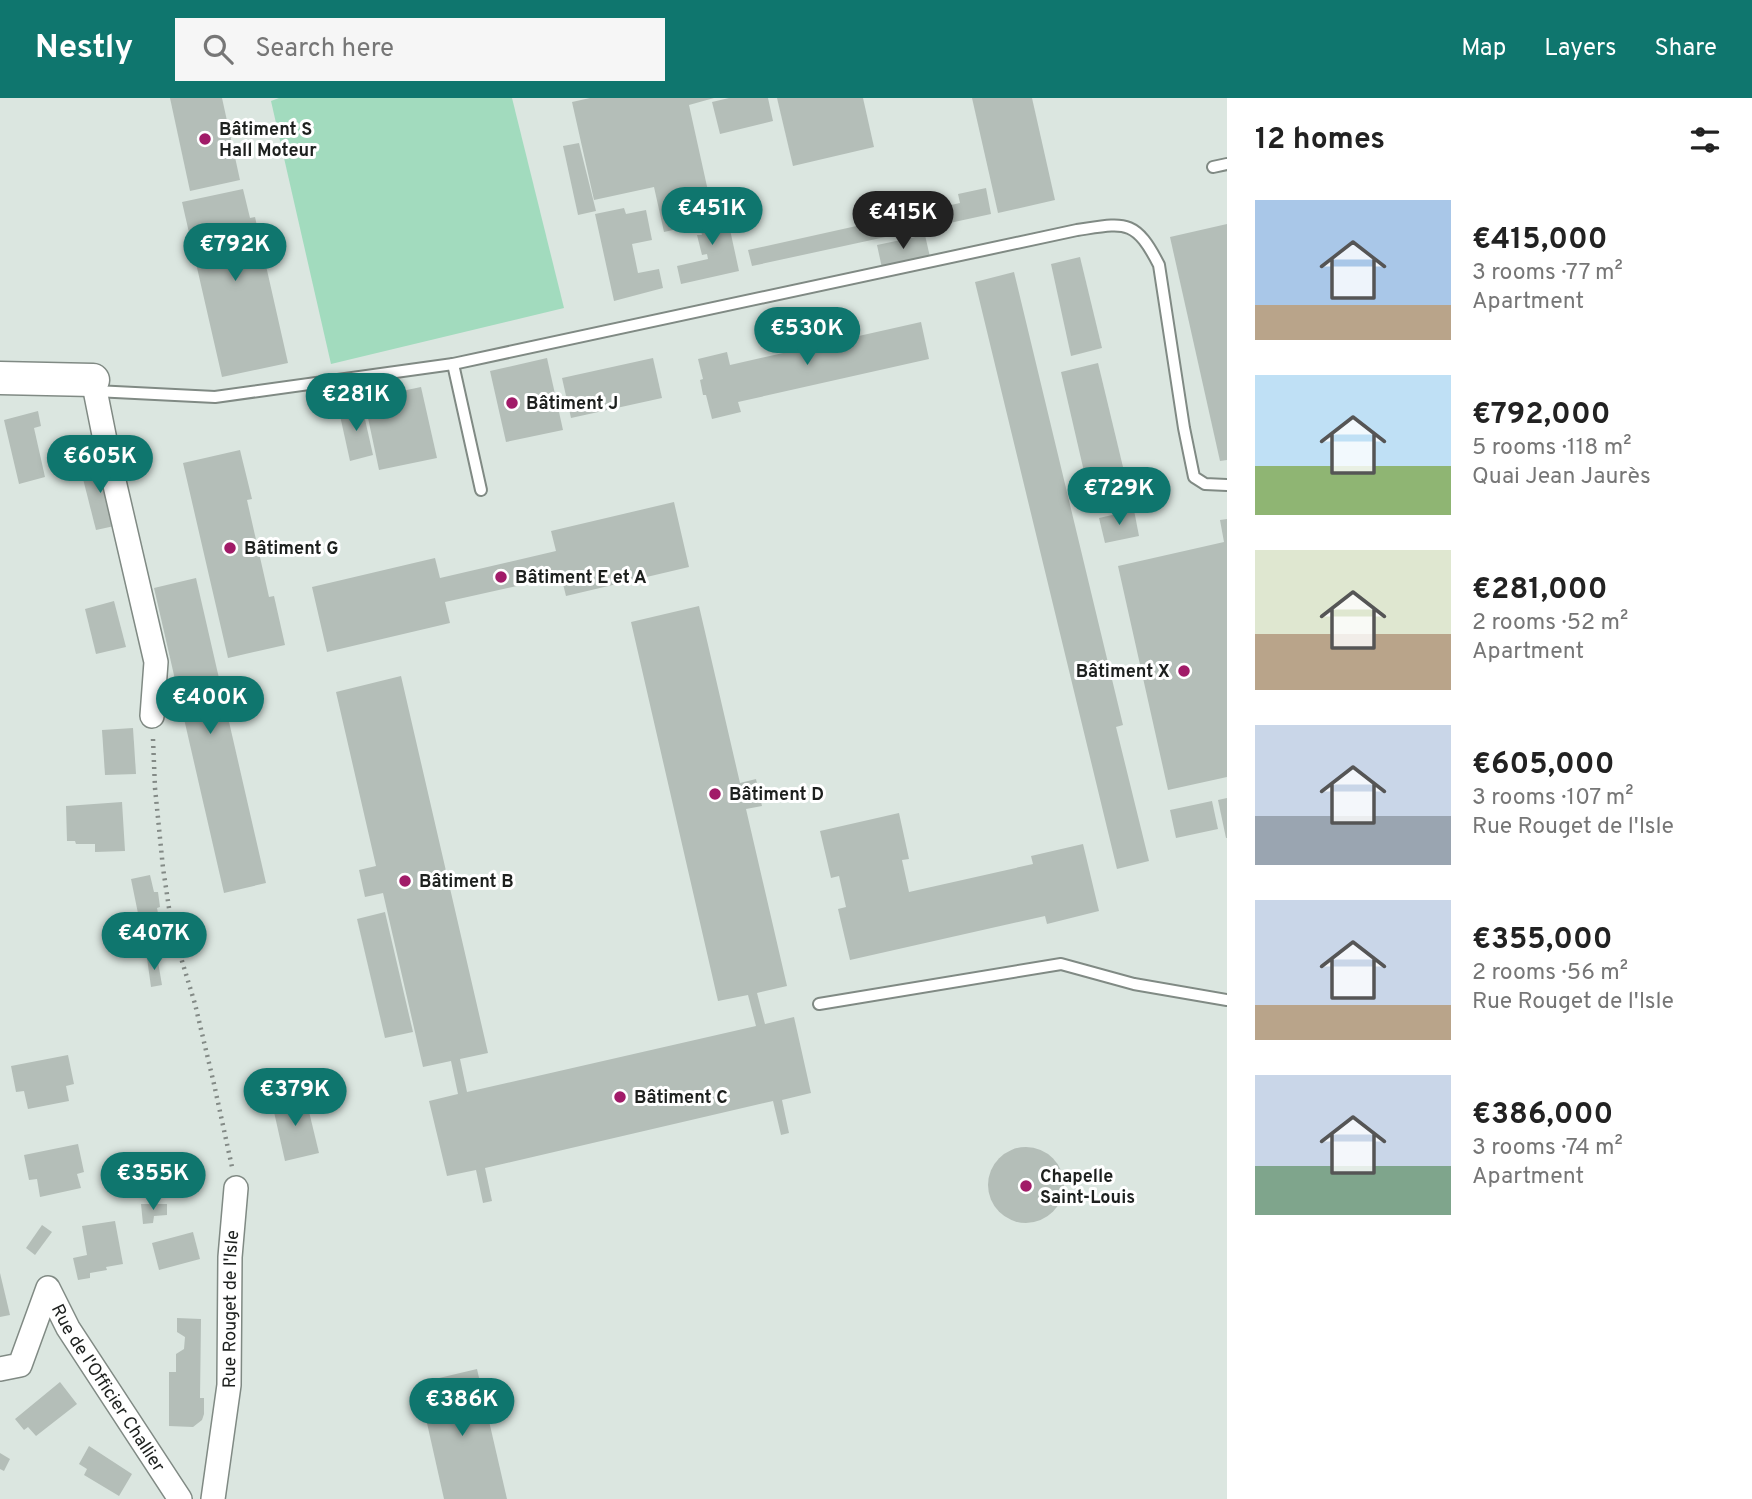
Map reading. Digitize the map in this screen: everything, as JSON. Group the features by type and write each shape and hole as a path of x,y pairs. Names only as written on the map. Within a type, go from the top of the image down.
{"street":[{"path":"0,378 94,385 156,662 152,716"},
{"name":"Rue Rouget de l'Isle","path":"213,1499 229,1385 230,1258 236,1188"},
{"name":"Rue de l'Officier Challier","path":"0,1369 20,1365 48,1288 68,1328 180,1499"}],"lane":[{"path":"1213,167 1227,164"},
{"path":"94,385 215,397 453,364 1110,225 1137,230 1149,244 1159,265 1194,477 1205,484 1227,485"},
{"path":"453,364 481,490"},
{"path":"820,1004 1061,964 1134,984 1227,1000"}],"path":[{"path":"152,716 155,788 172,928 198,1017 236,1188"}],"shaded area":[{"path":"279,98 512,98 564,308 331,364 271,101"}],"building":[{"name":"Bâtiment S Hall Moteur","path":"170,98 222,98 240,180 190,191"},
{"path":"590,98 714,98 689,105 710,200 691,205 695,225 664,232 654,187 594,200 572,102"},
{"path":"729,98 768,98 773,121 720,134 712,102"},
{"path":"777,98 863,98 874,147 793,166"},
{"path":"972,98 1032,98 1055,200 998,213"},
{"path":"579,143 596,211 578,215 563,146"},
{"path":"986,188 991,214 752,266 748,250 960,203 958,194"},
{"path":"243,189 250,218 255,217 288,363 222,377 182,202"},
{"path":"724,202 739,271 681,284 677,266 708,259 707,254 702,255 697,235 702,235 696,208"},
{"path":"624,208 626,214 646,210 652,240 632,244 638,273 659,269 663,288 614,301 595,214"},
{"path":"1227,224 1227,460 1220,461 1170,237"},
{"path":"925,235 930,257 882,268 877,245"},
{"path":"1080,257 1102,348 1071,356 1051,264"},
{"path":"1014,272 1123,725 1116,727 1149,861 1117,869 975,282"},
{"path":"921,322 929,359 738,402 741,412 712,419 706,395 703,395 700,380 703,379 698,359 727,352 730,365"},
{"path":"547,358 563,430 506,442 490,371"},
{"path":"653,358 662,398 571,418 562,378"},
{"path":"1098,363 1129,492 1091,502 1061,372"},
{"path":"421,387 437,458 379,470 364,399"},
{"path":"362,406 373,455 350,461 339,411"},
{"path":"38,411 41,426 34,428 45,477 19,484 4,420"},
{"name":"Bâtiment G","path":"240,450 252,499 247,500 269,597 274,596 285,645 228,658 183,463"},
{"path":"104,460 119,525 96,530 80,467"},
{"name":"Bâtiment E et A","path":"674,502 689,567 566,596 561,576 445,602 450,623 327,652 312,587 435,558 440,578 556,551 551,531"},
{"path":"1134,510 1139,536 1105,543 1099,518"},
{"name":"Bâtiment X","path":"1227,519 1227,777 1168,790 1118,566 1224,542 1220,520"},
{"path":"196,578 266,883 224,893 154,588"},
{"path":"114,601 126,647 96,654 85,609"},
{"path":"699,606 740,783 756,779 762,806 746,809 787,986 757,993 765,1024 794,1017 811,1093 782,1100 789,1133 781,1135 773,1101 485,1168 492,1201 483,1203 476,1170 447,1176 429,1101 458,1094 451,1061 423,1067 383,893 365,897 359,870 376,866 336,692 401,676 488,1053 460,1059 467,1092 756,1026 748,995 718,1001 631,622"},
{"path":"133,728 136,774 105,775 102,730"},
{"path":"1227,798 1227,838 1226,838 1218,800"},
{"path":"1212,801 1218,829 1176,838 1170,810"},
{"path":"122,802 125,851 95,852 95,844 67,841 66,806"},
{"path":"899,813 909,859 902,860 909,892 1033,864 1031,856 1083,844 1099,911 1047,924 1045,916 850,960 838,909 846,907 839,876 831,878 820,831"},
{"path":"150,875 154,892 158,892 160,907 157,908 161,929 142,933 131,879"},
{"path":"385,912 413,1032 385,1038 357,919"},
{"path":"157,956 162,985 151,987 147,958"},
{"path":"68,1055 74,1084 66,1086 69,1101 28,1109 24,1091 16,1092 11,1066"},
{"path":"305,1095 319,1153 285,1161 272,1103"},
{"path":"78,1144 84,1172 77,1174 81,1188 40,1197 37,1179 29,1180 24,1155"},
{"name":"Chapelle Saint-Louis","path":"1026,1147 1040,1150 1053,1158 1061,1171 1064,1185 1061,1199 1053,1212 1040,1220 1026,1223 1012,1220 999,1212 991,1199 988,1185 991,1171 999,1158 1012,1150"},
{"path":"141,1204 167,1204 167,1215 154,1216 153,1223 143,1224"},
{"path":"115,1221 123,1264 106,1267 107,1270 90,1273 90,1278 78,1280 73,1258 87,1255 82,1226"},
{"path":"42,1225 52,1232 35,1255 26,1248"},
{"path":"193,1232 200,1259 159,1270 152,1243"},
{"path":"0,1273 10,1315 0,1317"},
{"path":"177,1318 201,1319 200,1398 204,1398 204,1414 202,1420 193,1427 169,1426 169,1372 176,1372 176,1354 184,1349 185,1337 177,1332"},
{"path":"477,1369 507,1499 444,1499 418,1383"},
{"path":"60,1382 77,1404 36,1436 28,1427 24,1430 15,1419"},
{"path":"89,1446 132,1474 119,1496 84,1475 87,1469 79,1464"},
{"path":"0,1453 10,1459 4,1471 0,1469"}],"place":[{"name":"Bâtiment S Hall Moteur","path":"205,139"},
{"name":"Bâtiment J","path":"512,403"},
{"name":"Bâtiment G","path":"230,548"},
{"name":"Bâtiment E et A","path":"501,577"},
{"name":"Bâtiment X","path":"1184,671"},
{"name":"Bâtiment D","path":"715,794"},
{"name":"Bâtiment B","path":"405,881"},
{"name":"Bâtiment C","path":"620,1097"},
{"name":"Chapelle Saint-Louis","path":"1026,1186"}]}
